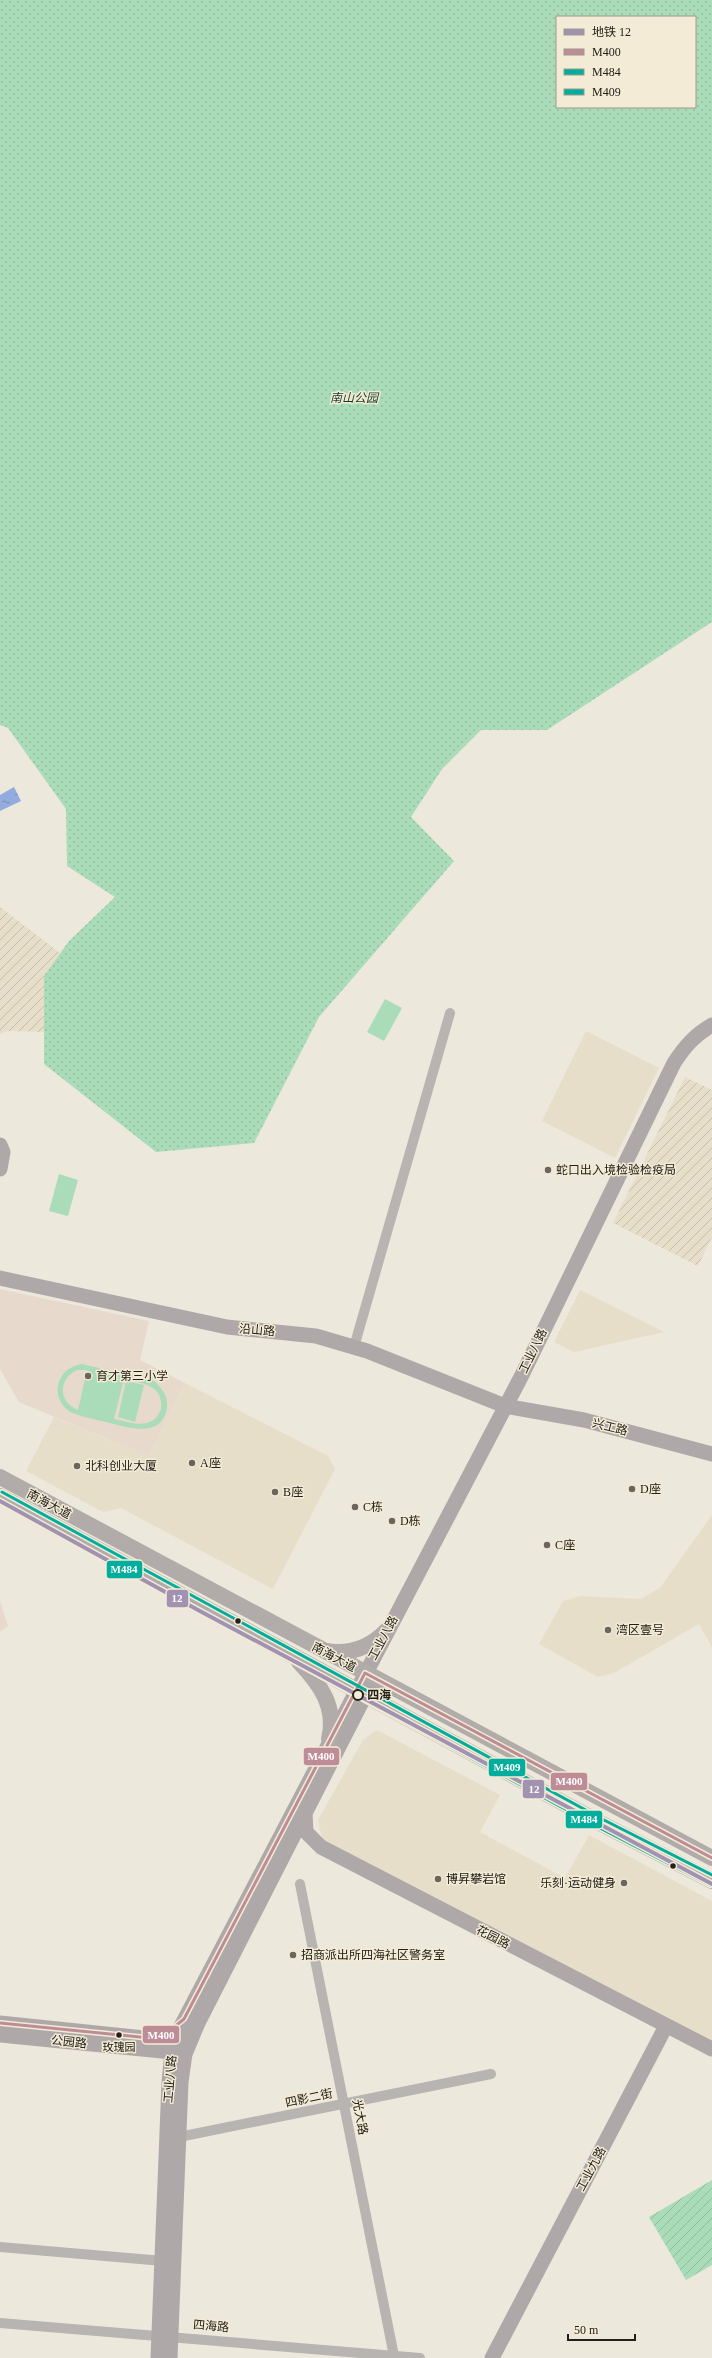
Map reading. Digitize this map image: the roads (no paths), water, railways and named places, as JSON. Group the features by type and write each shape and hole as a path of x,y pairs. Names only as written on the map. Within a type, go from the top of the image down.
{"main road":[{"name":"南海大道","path":"0,1477 712,1858"},
{"name":"南海大道","path":"0,1496 602,1824 712,1881"},
{"path":"323,1651 354,1651 375,1641 387,1630"},
{"path":"290,1654 325,1696 331,1717 329,1740"}],"street":[{"path":"354,1347 450,1013"},
{"name":"工业八路","path":"369,1675 387,1630 509,1407 674,1063 684,1047 694,1037 712,1025"},
{"name":"工业八路","path":"170,2358 166,2336 163,2261 169,2073 180,2048 305,1812 369,1675 509,1407 682,1066 690,1051 712,1034"},
{"name":"沿山路","path":"0,1278 227,1327 316,1336 354,1347 509,1407"},
{"name":"兴工路","path":"509,1407 613,1427 712,1454"},
{"name":"工业八路","path":"158,2358 166,2336 179,2137 181,2078 180,2048 184,2020 329,1740 361,1692"},
{"name":"花园路","path":"305,1812 306,1832 320,1847 666,2026"},
{"name":"花园路","path":"284,1853 302,1845 320,1847"},
{"name":"光大路","path":"300,1884 394,2356"},
{"path":"169,2073 162,2059 149,2044 184,2020"},
{"name":"公园路","path":"0,2023 180,2048"},
{"path":"666,2026 712,2049"},
{"name":"工业九路","path":"492,2358 666,2026"},
{"name":"公园路","path":"0,2035 149,2044"},
{"name":"四影二街","path":"179,2137 491,2074"},
{"path":"0,2247 163,2261"},
{"name":"四海路","path":"0,2323 420,2358"}],"water":[{"path":"14,787 21,801 0,811 0,795"}],"metro line":[{"name":"12","path":"0,1501 198,1610 712,1884"}],"place":[{"name":"蛇口出入境检验检疫局","path":"548,1170"},
{"name":"育才第三小学","path":"88,1376"},
{"name":"A座","path":"192,1463"},
{"name":"北科创业大厦","path":"77,1466"},
{"name":"D座","path":"632,1489"},
{"name":"B座","path":"275,1492"},
{"name":"C栋","path":"355,1507"},
{"name":"D栋","path":"392,1521"},
{"name":"C座","path":"547,1545"},
{"name":"湾区壹号","path":"608,1630"},
{"name":"四海","path":"358,1695"},
{"name":"博昇攀岩馆","path":"438,1879"},
{"name":"乐刻·运动健身","path":"624,1883"},
{"name":"招商派出所四海社区警务室","path":"293,1955"},
{"name":"玫瑰园","path":"119,2035"}],"park label":[{"name":"南山公园","path":"354,398"}]}
